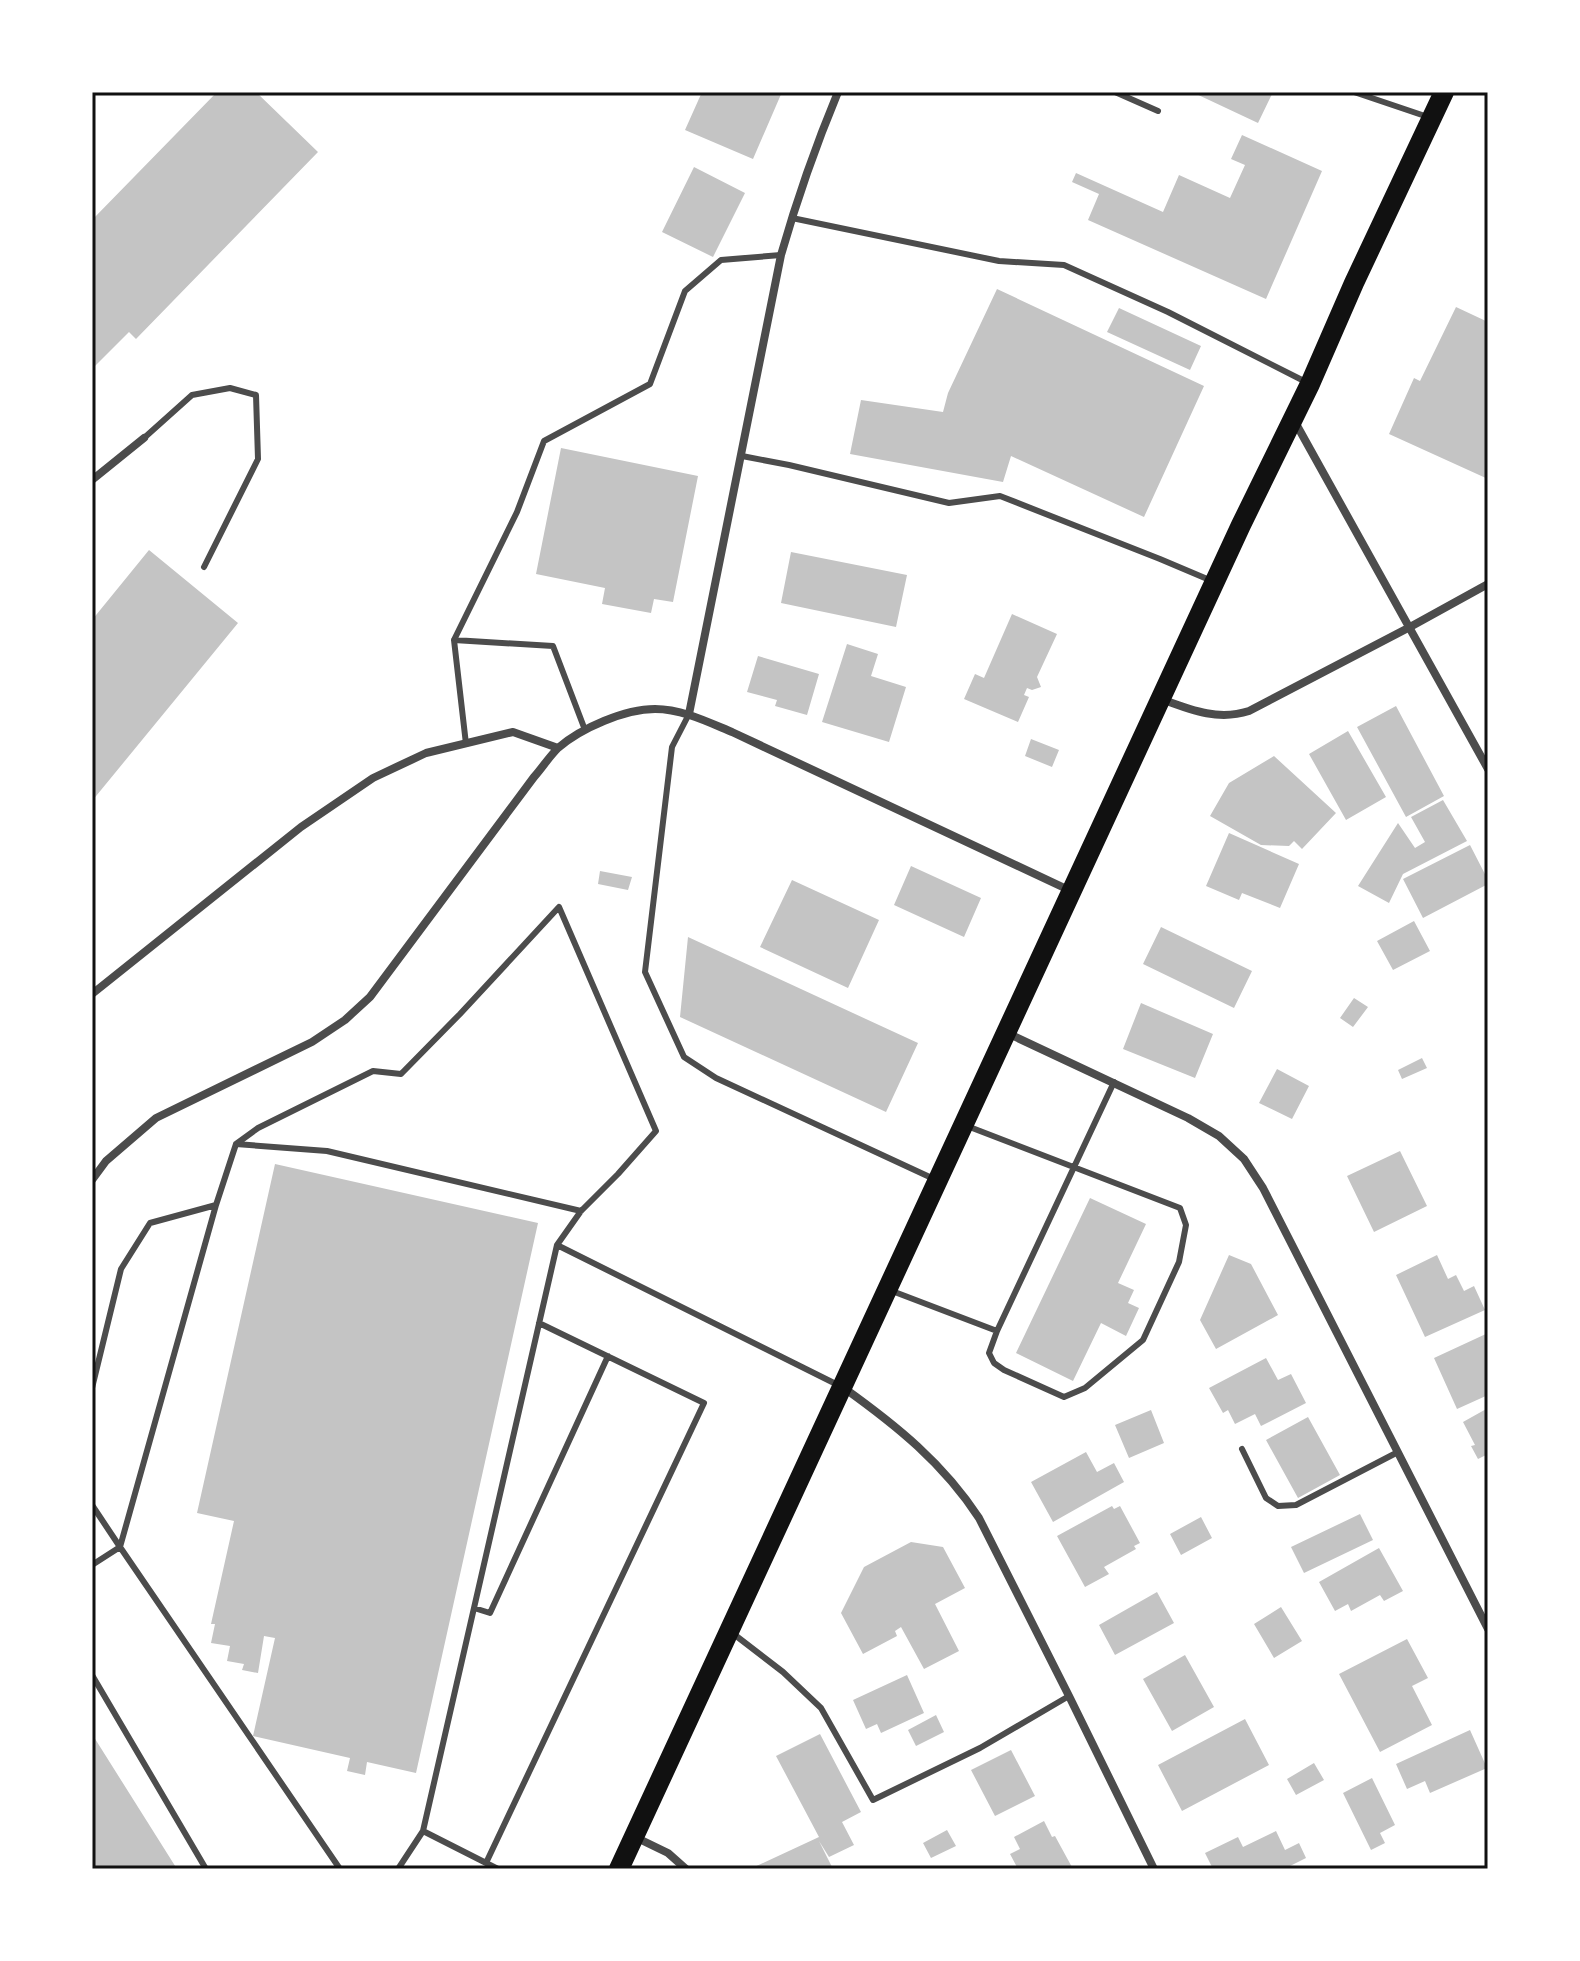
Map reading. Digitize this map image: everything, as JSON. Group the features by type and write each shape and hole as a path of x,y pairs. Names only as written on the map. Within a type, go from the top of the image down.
{"main road":[{"path":"619,1869 1444,92"}],"street":[{"path":"689,714 781,255 819,137 838,92"},
{"path":"1293,418 1488,769"},
{"path":"92,480 144,438"},
{"path":"1161,699 1219,716 1249,711 1488,584"},
{"path":"92,1180 106,1161 156,1118 312,1042 345,1020 377,987 558,748 585,730 621,715 655,709 689,714 1072,891"},
{"path":"92,994 301,827 373,778 426,753 513,732 558,748"},
{"path":"1006,1032 1188,1118 1219,1136 1244,1159 1263,1188 1488,1629"},
{"path":"843,1387 906,1436 945,1472 979,1518 1154,1869"},
{"path":"634,1837 668,1853 686,1869"}],"lane":[{"path":"1115,92 1158,111"},
{"path":"1354,92 1431,118"},
{"path":"792,218 999,261 1064,265 1168,312 1310,384"},
{"path":"466,744 454,640 517,512 544,441 650,384 685,291 721,260 781,255"},
{"path":"144,438 192,395 230,388 256,395 258,459 204,567"},
{"path":"742,456 949,503 1000,496 1214,582"},
{"path":"454,640 553,646 585,730"},
{"path":"689,714 672,747 645,972 684,1057 716,1078 938,1180"},
{"path":"92,1565 120,1547 236,1144 258,1128 373,1071 401,1074 559,907 656,1131 581,1211 557,1245 423,1831 398,1869"},
{"path":"963,1124 1074,1169 1180,1208 1186,1225 1179,1262 1143,1340 1085,1388 1064,1397 1004,1370 994,1363 989,1353 997,1331 1074,1169 1114,1082"},
{"path":"236,1144 327,1151 581,1211"},
{"path":"92,1388 121,1269 150,1223 216,1205"},
{"path":"557,1245 843,1387"},
{"path":"887,1289 997,1331"},
{"path":"486,1863 704,1403 539,1323"},
{"path":"474,1608 490,1613 608,1356"},
{"path":"1242,1449 1266,1498 1278,1506 1296,1505 1398,1452"},
{"path":"92,1505 340,1869"},
{"path":"728,1630 783,1672 821,1708 873,1800 980,1748 1069,1696"},
{"path":"92,1675 206,1869"},
{"path":"423,1831 498,1869"}],"building":[{"path":"217,92 256,92 318,152 136,339 129,332 92,369 92,220"},
{"path":"702,92 782,92 753,159 685,130"},
{"path":"1192,92 1273,92 1258,123"},
{"path":"1242,135 1322,171 1266,299 1088,220 1099,194 1072,182 1076,173 1163,212 1179,175 1230,198 1245,165 1231,159"},
{"path":"694,167 745,193 713,257 662,232"},
{"path":"997,289 1204,386 1144,517 1011,456 1003,482 850,454 861,400 943,412 948,393"},
{"path":"1456,307 1488,322 1488,479 1389,434 1414,378 1420,381"},
{"path":"1119,308 1201,346 1190,370 1107,332"},
{"path":"561,448 698,476 673,602 654,599 651,613 602,604 605,588 536,574"},
{"path":"149,550 238,623 92,801 92,620"},
{"path":"791,552 907,575 896,627 781,603"},
{"path":"1012,614 1057,634 1037,677 1041,687 1027,688 1024,695 1029,697 1018,722 964,699 975,674 984,678"},
{"path":"847,644 878,654 871,676 906,687 889,742 822,722"},
{"path":"758,656 819,674 807,715 775,706 777,700 747,692"},
{"path":"1396,706 1444,796 1406,817 1357,727"},
{"path":"1348,731 1386,797 1346,820 1309,754"},
{"path":"1031,739 1059,750 1052,767 1025,756"},
{"path":"1274,756 1336,813 1302,849 1294,841 1289,846 1261,845 1210,816 1229,783"},
{"path":"1443,800 1467,841 1403,874 1389,903 1358,886 1398,823 1415,848 1425,842 1411,817"},
{"path":"1229,833 1299,864 1280,908 1242,893 1239,900 1206,886"},
{"path":"1470,845 1488,884 1423,918 1403,879"},
{"path":"911,866 981,898 964,937 894,905"},
{"path":"600,871 632,877 628,890 598,884"},
{"path":"792,880 879,920 848,988 760,947"},
{"path":"1414,921 1430,951 1393,970 1377,941"},
{"path":"1161,927 1252,971 1234,1008 1143,964"},
{"path":"688,937 918,1043 886,1112 680,1017"},
{"path":"1354,998 1368,1007 1353,1027 1340,1018"},
{"path":"1141,1003 1213,1034 1195,1078 1123,1049"},
{"path":"1422,1058 1427,1068 1402,1079 1398,1070"},
{"path":"1277,1069 1309,1086 1292,1119 1259,1103"},
{"path":"1400,1151 1427,1206 1374,1232 1347,1176"},
{"path":"275,1164 538,1223 416,1773 367,1762 365,1775 347,1771 350,1758 253,1736 275,1638 264,1636 258,1673 242,1670 244,1664 227,1661 230,1646 211,1643 215,1624 211,1624 234,1521 197,1513"},
{"path":"1090,1198 1146,1224 1118,1283 1134,1290 1128,1303 1139,1308 1126,1336 1101,1323 1073,1381 1016,1353"},
{"path":"1229,1255 1251,1264 1278,1315 1216,1349 1200,1320"},
{"path":"1437,1255 1448,1279 1456,1275 1464,1291 1474,1286 1485,1310 1425,1337 1396,1275"},
{"path":"1488,1333 1488,1395 1457,1409 1434,1358"},
{"path":"1266,1358 1278,1380 1291,1374 1306,1403 1261,1426 1255,1414 1235,1424 1228,1410 1223,1413 1209,1388"},
{"path":"1488,1408 1488,1454 1478,1459 1471,1446 1475,1445 1463,1422"},
{"path":"1151,1410 1164,1443 1129,1458 1115,1425"},
{"path":"1308,1417 1340,1475 1298,1498 1266,1440"},
{"path":"1086,1452 1097,1472 1114,1463 1124,1482 1053,1522 1031,1482"},
{"path":"1112,1506 1114,1509 1120,1506 1140,1543 1134,1546 1136,1549 1104,1567 1109,1574 1085,1587 1057,1536"},
{"path":"1360,1514 1373,1540 1304,1573 1291,1547"},
{"path":"1201,1517 1212,1538 1181,1555 1170,1534"},
{"path":"911,1542 943,1547 965,1588 935,1604 959,1651 924,1669 901,1627 895,1631 897,1636 863,1654 841,1613 864,1567"},
{"path":"1379,1548 1403,1591 1384,1601 1380,1595 1351,1611 1348,1604 1335,1611 1319,1582"},
{"path":"1157,1592 1174,1623 1115,1655 1099,1625"},
{"path":"1281,1607 1302,1641 1274,1658 1254,1624"},
{"path":"1407,1639 1428,1678 1412,1686 1432,1725 1380,1752 1339,1674"},
{"path":"1185,1655 1214,1707 1172,1731 1143,1679"},
{"path":"907,1675 924,1713 881,1733 877,1724 866,1729 853,1700"},
{"path":"936,1715 944,1732 916,1746 908,1730"},
{"path":"1245,1719 1269,1765 1182,1811 1158,1765"},
{"path":"1470,1730 1487,1768 1430,1793 1425,1781 1407,1789 1396,1764"},
{"path":"92,1734 177,1869 92,1869"},
{"path":"820,1734 861,1812 842,1822 854,1845 829,1857 819,1841 833,1869 750,1869 819,1837 776,1756"},
{"path":"1011,1750 1035,1796 995,1816 971,1770"},
{"path":"1314,1763 1324,1780 1296,1795 1287,1779"},
{"path":"1372,1778 1395,1825 1380,1833 1385,1843 1371,1850 1343,1793"},
{"path":"1044,1821 1073,1869 1018,1869 1010,1854 1020,1849 1014,1837"},
{"path":"947,1830 956,1846 931,1858 923,1843"},
{"path":"1276,1831 1285,1850 1299,1843 1306,1858 1284,1869 1213,1869 1205,1853 1238,1837 1243,1847"}]}
